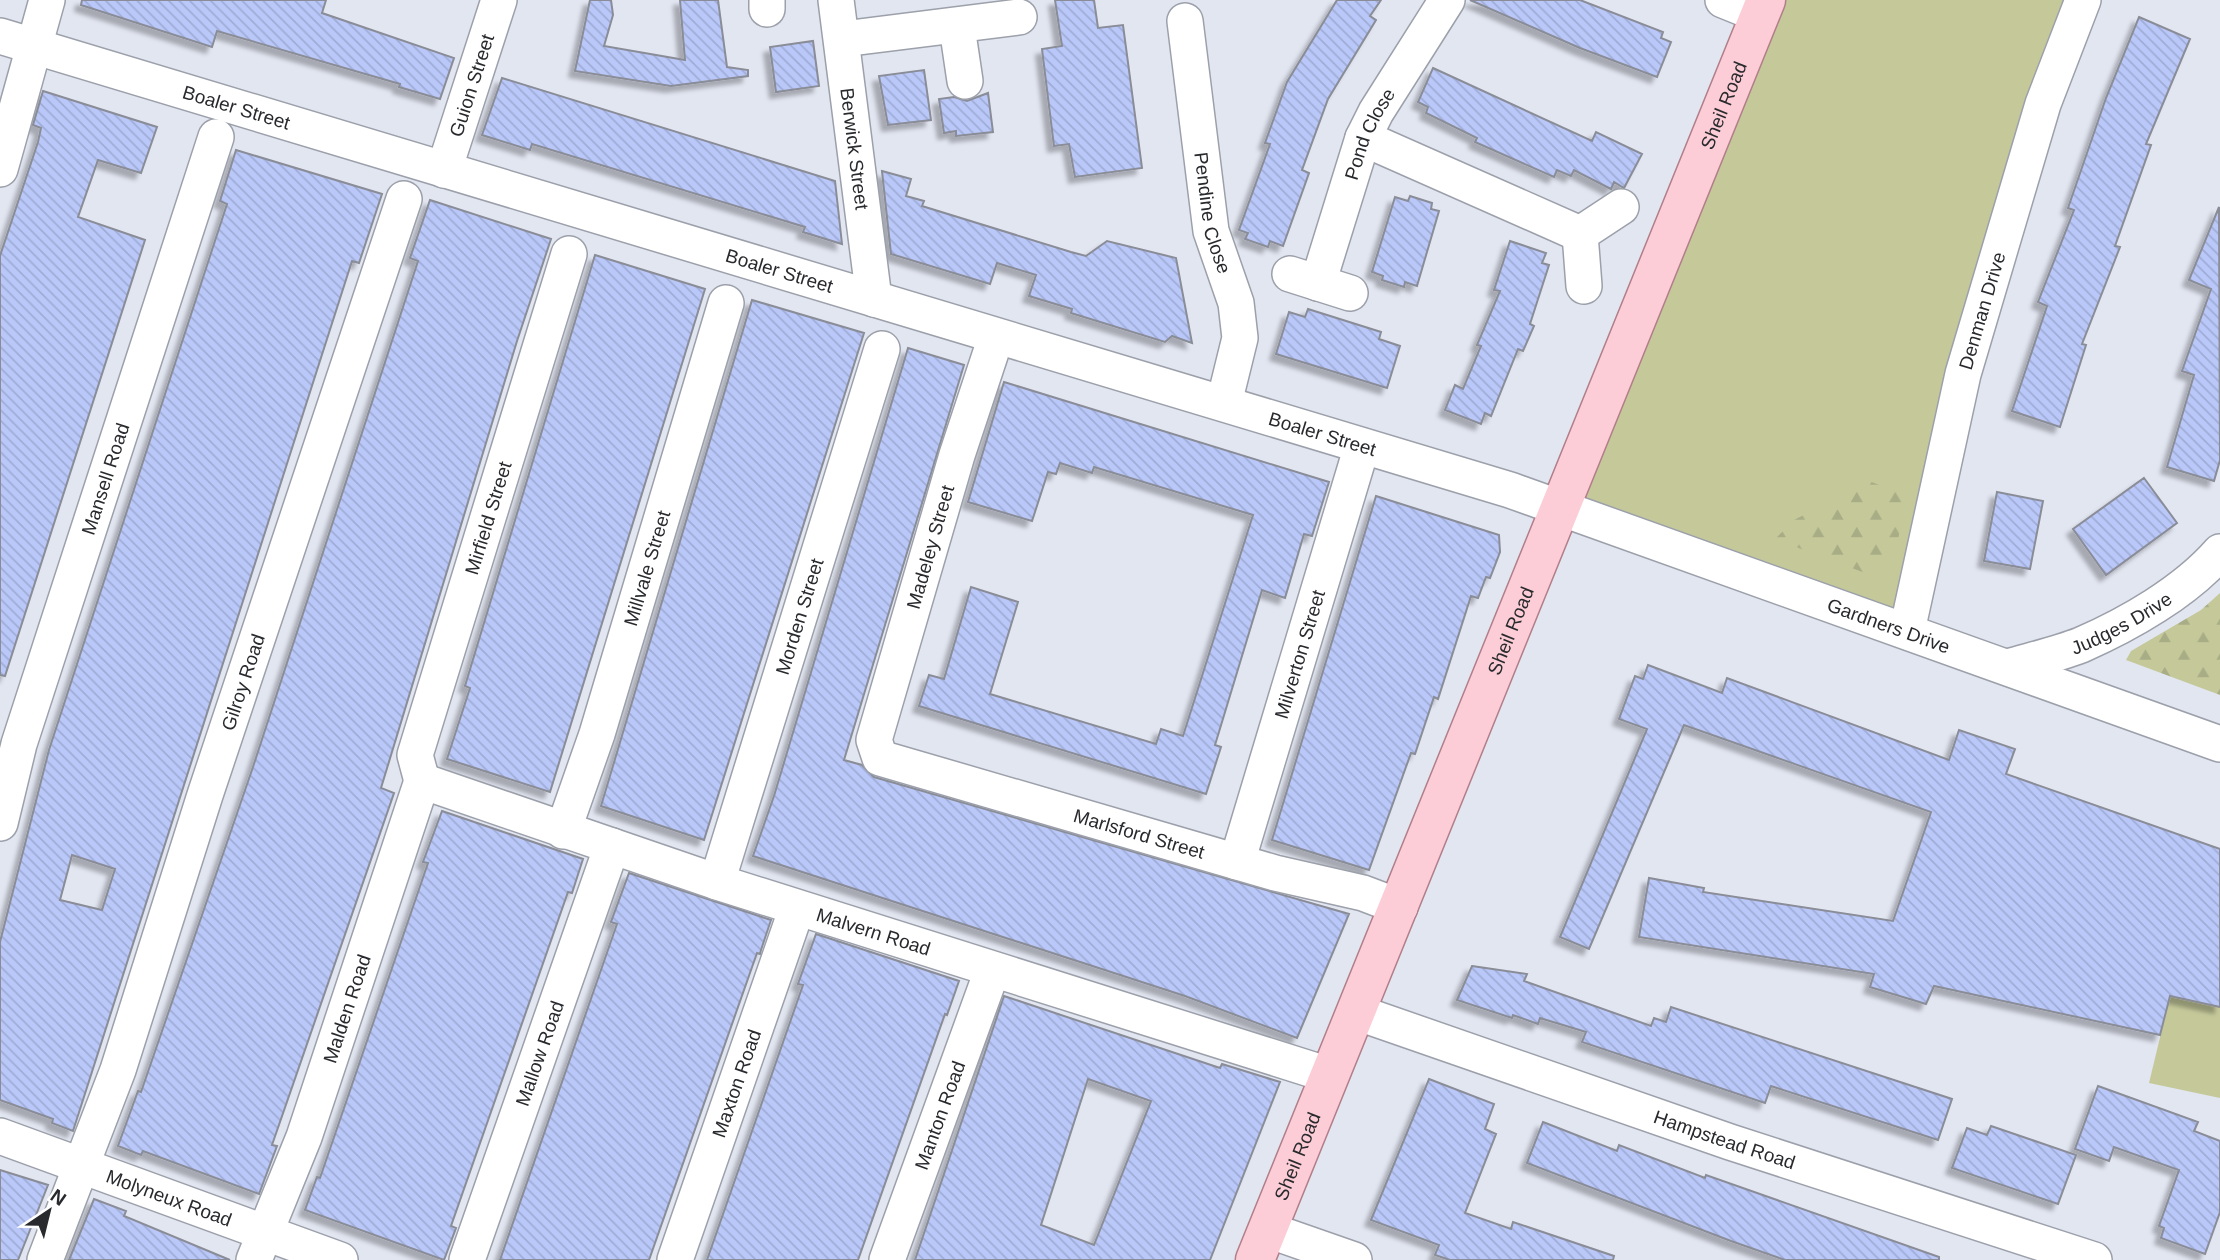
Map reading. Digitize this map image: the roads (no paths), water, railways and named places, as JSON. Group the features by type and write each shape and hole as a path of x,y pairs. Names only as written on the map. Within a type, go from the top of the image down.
{"main road":[{"name":"Sheil Road","path":"1261,1245 1763,7"}],"street":[{"path":"0,169 47,0"},
{"name":"Guion Street","path":"444,170 499,0"},
{"name":"Berwick Street","path":"836,0 874,299"},
{"name":"Pond Close","path":"1319,283 1363,138 1376,112 1447,0"},
{"path":"1723,0 1763,7"},
{"name":"Denman Drive","path":"1907,631 1963,374 2043,104 2083,0"},
{"path":"843,39 957,27 1019,17"},
{"name":"Pendine Close","path":"1185,21 1211,231 1236,303 1240,338 1224,402"},
{"path":"957,27 965,80"},
{"name":"Boaler Street","path":"0,36 996,337 1224,402 1559,507"},
{"name":"Mansell Road","path":"0,823 19,744 216,137"},
{"path":"1363,138 1580,234"},
{"name":"Gilroy Road","path":"46,1260 118,1070 205,795 404,198"},
{"path":"1580,234 1621,207"},
{"path":"1580,234 1584,286"},
{"name":"Mirfield Street","path":"422,782 415,755 569,254"},
{"name":"Millvale Street","path":"563,831 597,734 726,303"},
{"name":"Madeley Street","path":"880,758 874,740 954,467 996,337"},
{"name":"Morden Street","path":"717,882 882,349"},
{"name":"Milverton Street","path":"1237,862 1362,446"},
{"name":"Gardners Drive","path":"1559,507 2220,744"},
{"name":"Judges Drive","path":"2008,667 2080,645 2143,612 2207,567 2220,552"},
{"name":"Marlsford Street","path":"880,758 1237,862 1363,893 1400,907"},
{"name":"Malvern Road","path":"422,782 563,831 992,971 1329,1075"},
{"name":"Malden Road","path":"259,1246 304,1138 422,782"},
{"name":"Mallow Road","path":"467,1260 612,846"},
{"name":"Maxton Road","path":"675,1260 797,908"},
{"name":"Manton Road","path":"887,1260 992,971"},
{"name":"Hampstead Road","path":"1356,1012 1730,1142 2094,1260"},
{"name":"Molyneux Road","path":"0,1136 82,1165 259,1246 340,1260"},
{"path":"1261,1245 1354,1260"}]}
